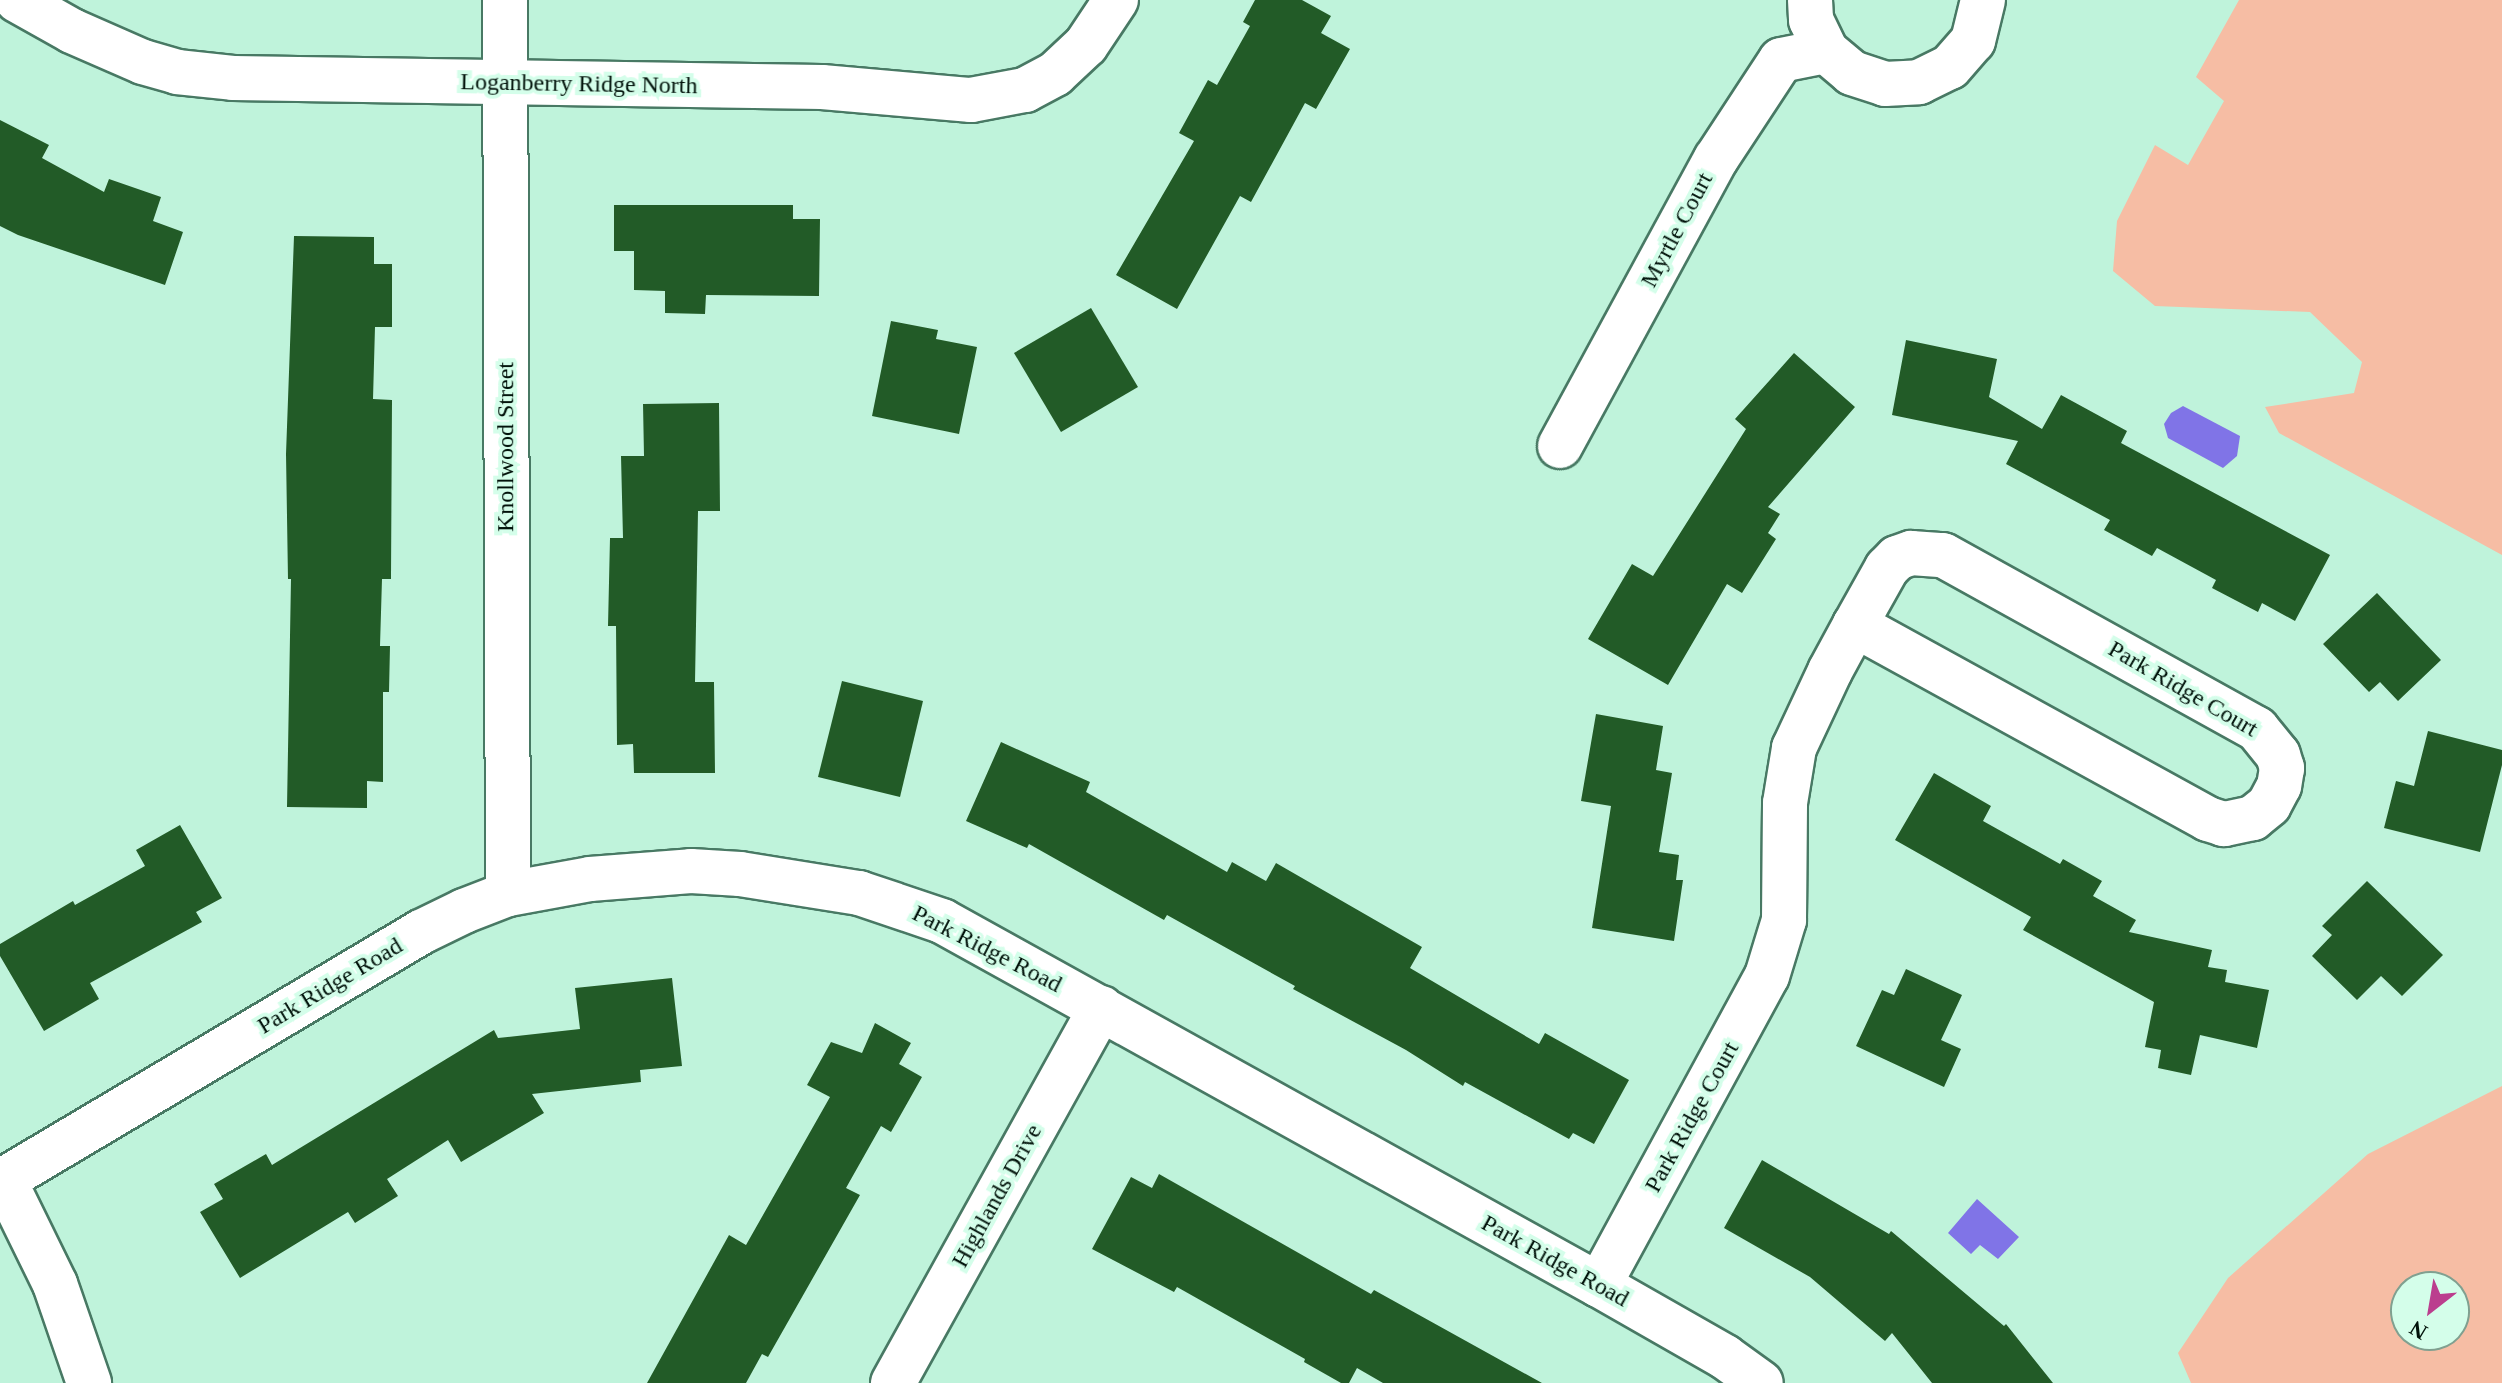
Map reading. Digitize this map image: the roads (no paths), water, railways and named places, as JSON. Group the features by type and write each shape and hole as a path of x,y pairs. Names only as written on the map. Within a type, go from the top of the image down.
{"street":[{"name":"Loganberry Ridge North","path":"17,0 115,52 177,72 287,80 822,87 971,100 999,97 1041,83 1071,60 1116,0"},
{"name":"Knollwood Street","path":"505,0 508,894"},
{"path":"1810,0 1811,20 1826,51 1852,73 1885,84 1919,82 1950,67 1973,41 1983,0"},
{"name":"Myrtle Court","path":"1560,446 1716,159 1781,60 1826,51"},
{"name":"Park Ridge Court","path":"1599,1285 1767,976 1784,920 1787,885 1785,803 1794,748 1855,625 1887,568 1897,558 1911,553 1943,555 2257,729 2278,755 2282,768 2279,786 2269,805 2253,818 2224,824 2208,819 1855,625"},
{"name":"Park Ridge Road","path":"2,1181 421,932 508,894 590,879 691,871 799,880 901,904 942,921 1599,1285 1725,1357 1761,1383"},
{"name":"Highlands Drive","path":"893,1383 1101,1008"},
{"path":"2,1181 55,1284 89,1383"}]}
